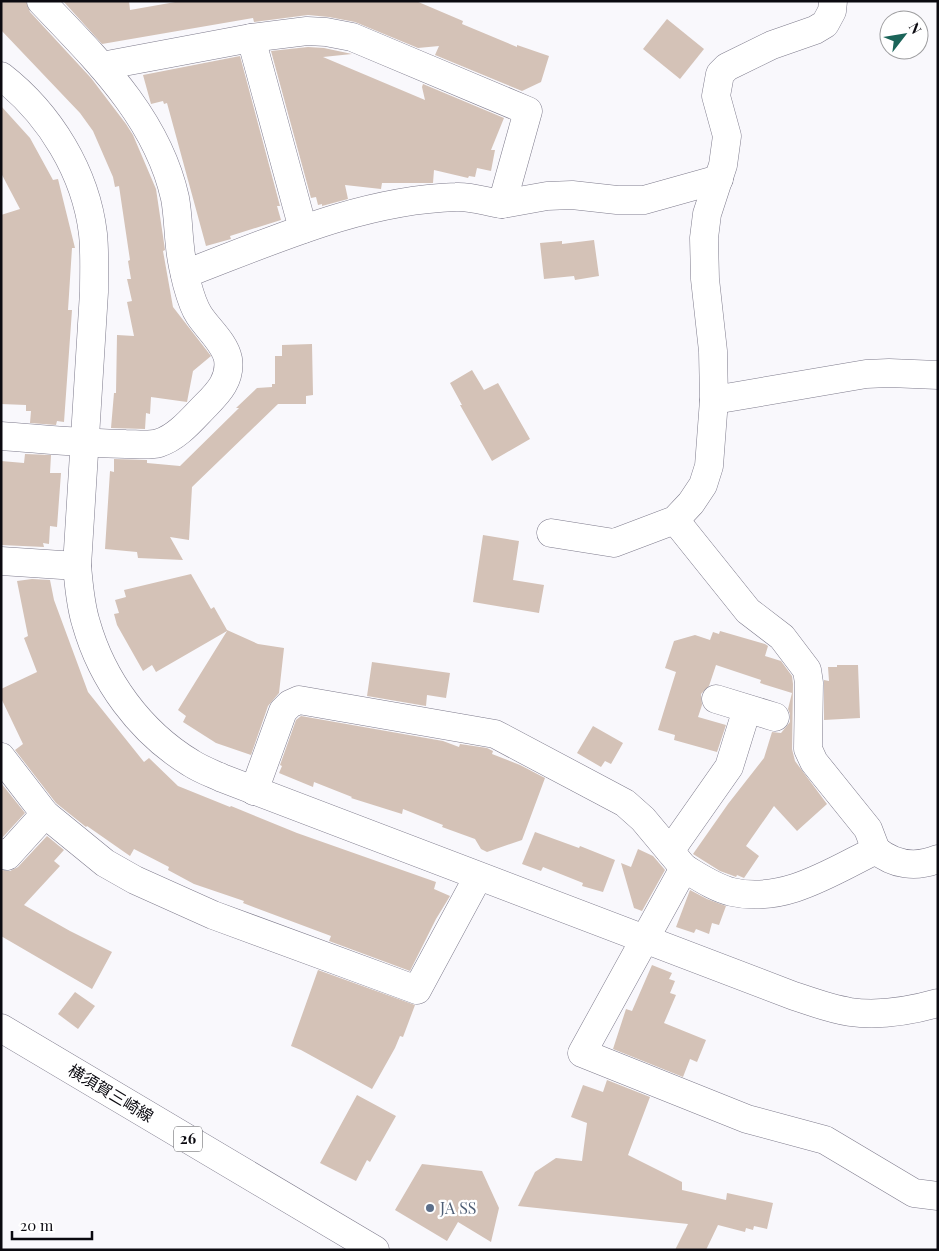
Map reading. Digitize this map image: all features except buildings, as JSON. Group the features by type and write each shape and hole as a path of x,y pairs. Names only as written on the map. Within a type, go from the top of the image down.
{"street":[{"path":"1,436 84,443 159,443 173,436 218,394 228,373 228,359 224,348 198,314 190,295 180,247 178,217 167,169 142,118 102,66 41,1"},
{"path":"551,533 614,543 675,520 691,503 703,485 709,466 714,400 713,351 705,279 704,238 707,214 723,165 727,136 716,96 720,74 728,67 772,45 815,30 825,24 832,11 833,1"},
{"path":"102,66 251,38 307,32 326,32 352,37 528,111 502,204"},
{"path":"251,38 303,229"},
{"path":"1,76 33,105 58,139 77,174 89,213 94,254 94,282 77,566 81,603 92,642 108,677 131,710 159,739 191,763 254,791 794,996 831,1008 851,1012 891,1012 937,1004"},
{"path":"185,274 303,229 349,214 413,201 458,196 502,204 547,196 572,195 617,200 644,200 719,179"},
{"path":"714,400 866,374 938,375"},
{"path":"675,520 748,612 782,637 807,670 809,683 808,749 814,762 868,829 876,850 884,857 899,863 916,865 938,859"},
{"path":"1,561 77,566"},
{"path":"716,699 775,718"},
{"path":"254,791 283,711 290,704 299,700 495,734 625,804 643,818 677,859 714,886 731,892 774,894 807,884 876,850"},
{"path":"747,709 729,767 677,859 644,940 582,1053 747,1119 825,1140 914,1193 938,1196"},
{"path":"1,757 45,814 105,863 135,880 214,915 417,990 478,877"},
{"path":"1,853 7,856 45,814"},
{"name":"横須賀三崎線","path":"1,1028 375,1250"}],"place":[{"name":"JA SS","path":"430,1208"}]}
